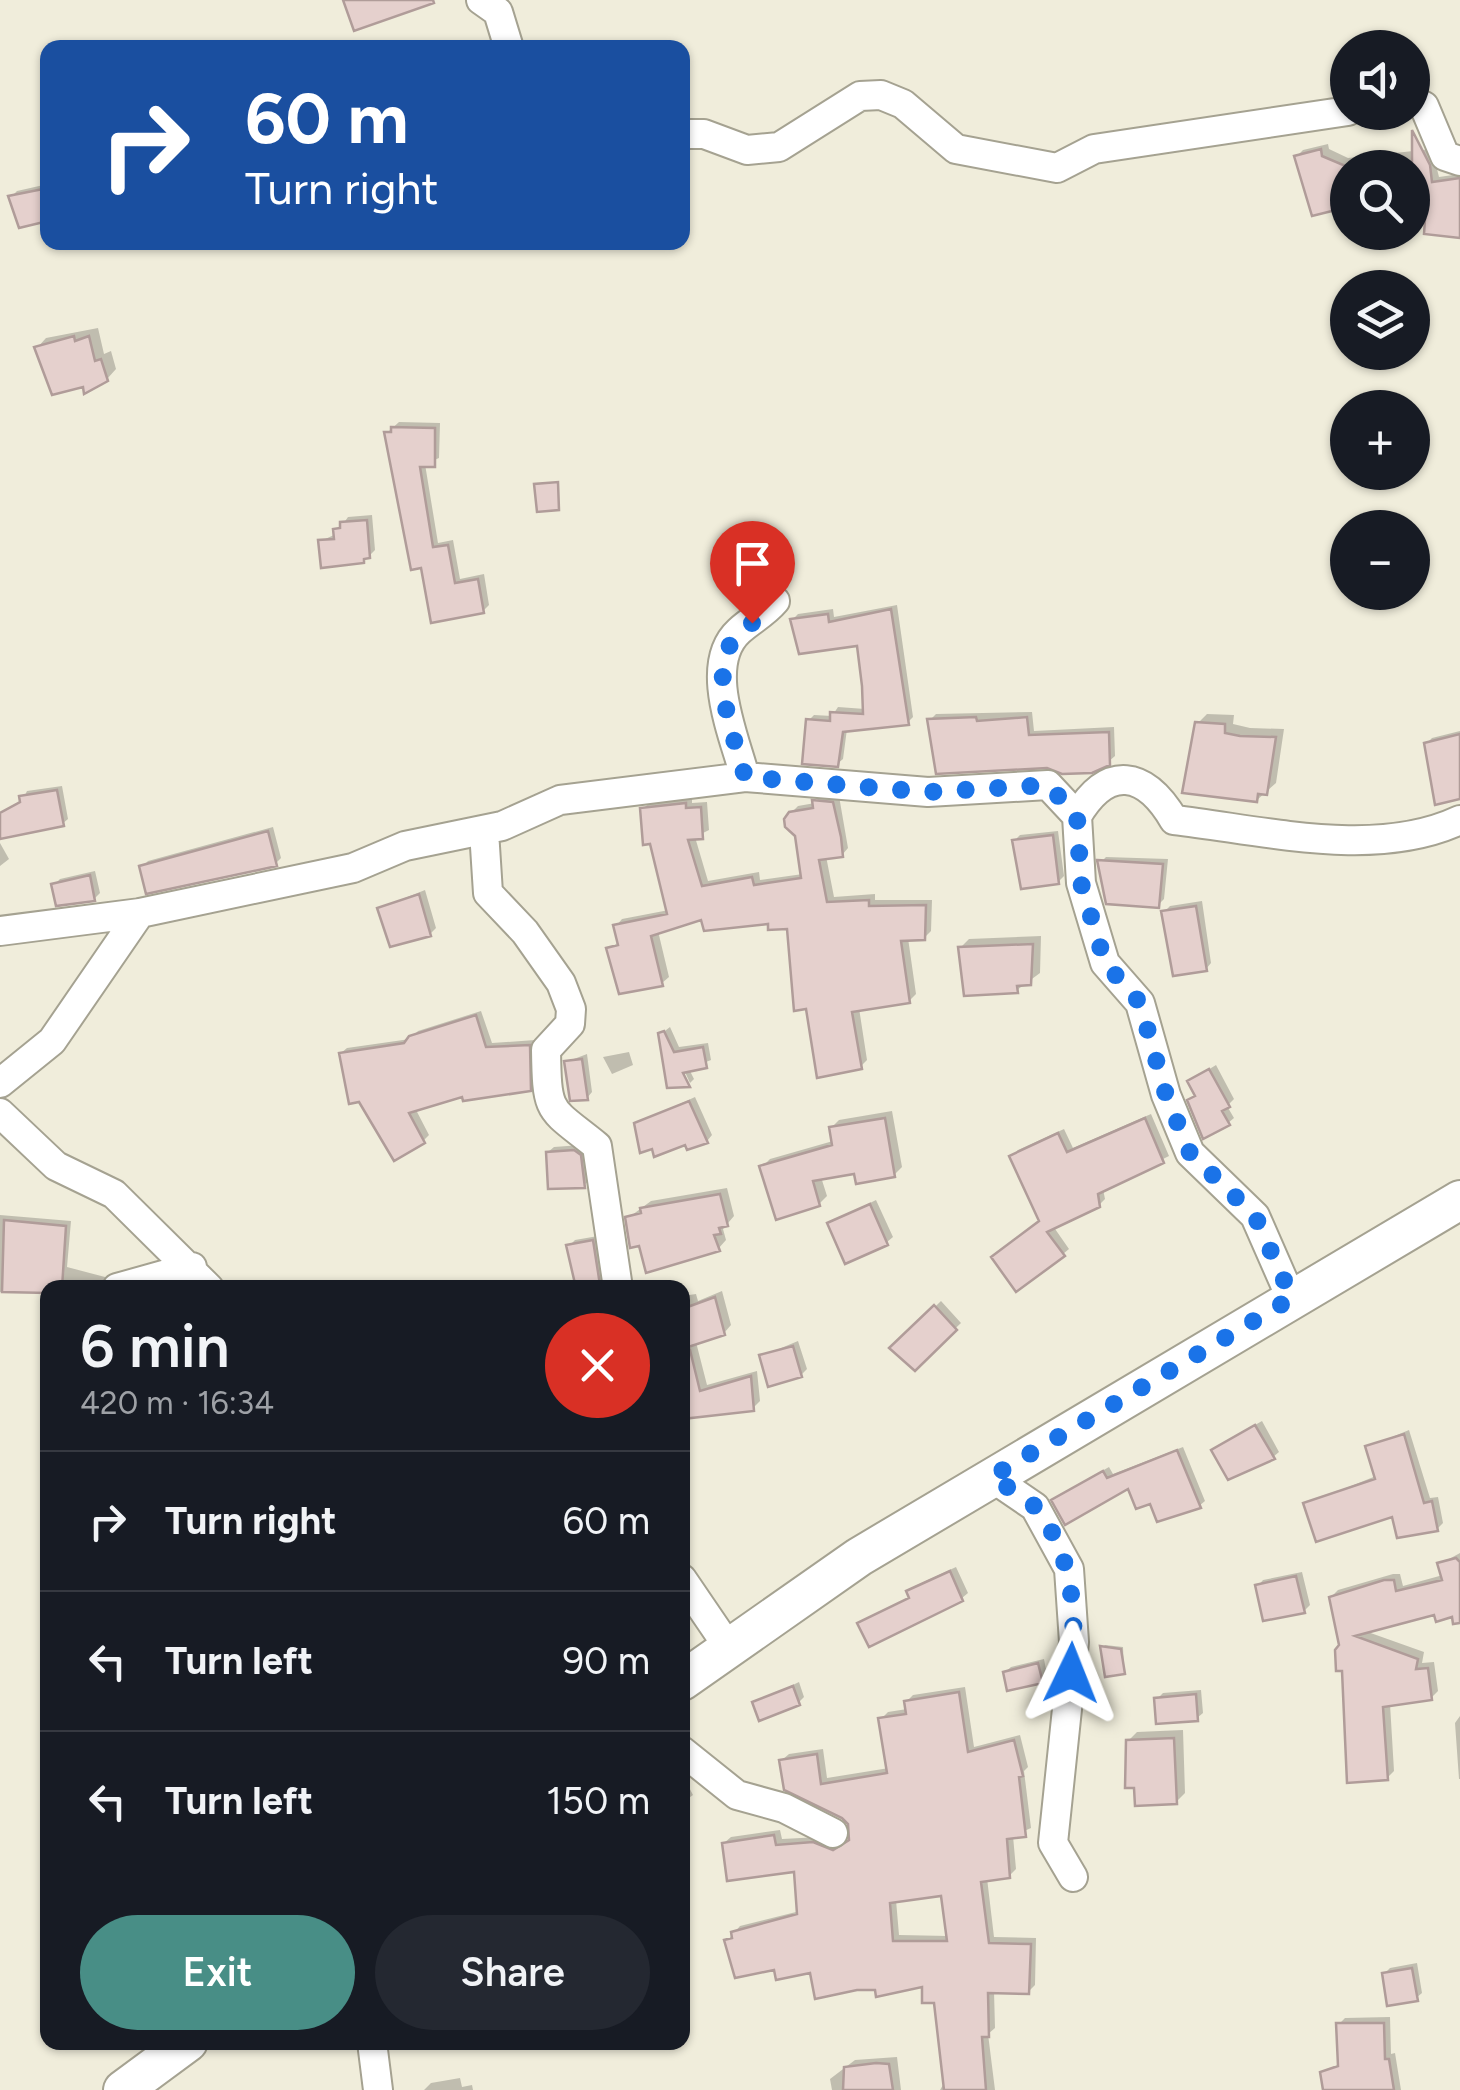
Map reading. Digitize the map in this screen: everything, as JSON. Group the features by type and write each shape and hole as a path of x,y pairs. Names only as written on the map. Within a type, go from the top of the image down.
{"main road":[{"path":"690,1675 859,1557 1460,1200"},
{"path":"122,2090 177,2050"}],"street":[{"path":"482,0 498,12 507,40"},
{"path":"690,134 704,134 748,150 779,147 860,96 881,94 903,104 956,149 1057,168 1110,146 1330,114"},
{"path":"1430,120 1445,156 1460,161"},
{"path":"745,777 724,689 724,658 739,630 764,615 776,601"},
{"path":"0,931 140,913 353,868 405,846 484,831 560,800 745,777 928,792 1048,785 1077,816"},
{"path":"1292,1298 1255,1216 1190,1153 1166,1095 1140,1003 1105,963 1081,883 1077,816 1090,793 1112,780 1135,781 1160,795 1174,820 1375,838 1435,832 1460,820"},
{"path":"484,831 488,893 541,953 561,982 571,1009 570,1024 546,1050 548,1100 563,1124 597,1146 617,1280"},
{"path":"0,1084 52,1041 140,913"},
{"path":"0,1113 56,1166 114,1194 200,1277"},
{"path":"991,1477 1035,1506 1069,1569 1074,1642 1053,1843 1073,1877"},
{"path":"690,1591 729,1648"},
{"path":"690,1757 737,1795 784,1808 834,1833"},
{"path":"373,2050 378,2090"}],"building":[{"path":"343,0 433,0 434,3 354,31"},
{"path":"1412,130 1422,150 1412,150"},
{"path":"1321,149 1322,156 1330,159 1330,212 1312,216 1294,156"},
{"path":"1430,165 1432,182 1460,178 1460,238 1430,235"},
{"path":"40,190 40,223 19,228 8,196"},
{"path":"74,336 75,341 89,336 95,361 101,359 108,381 84,394 83,387 52,395 34,347"},
{"path":"391,427 435,428 435,467 420,467 433,547 448,545 455,583 478,579 484,613 431,623 421,568 411,570 384,432 391,432"},
{"path":"558,482 559,510 537,512 534,484"},
{"path":"367,520 370,558 364,559 364,563 321,568 318,540 334,539 333,529 340,528 340,522"},
{"path":"736,533 780,541 776,584 754,597 730,595"},
{"path":"891,609 909,725 843,732 838,767 802,764 806,719 830,721 830,712 863,714 862,686 857,646 799,654 790,619 828,614 829,622"},
{"path":"976,717 977,721 1027,717 1029,735 1109,732 1110,765 1092,773 1062,774 1047,768 936,774 927,719"},
{"path":"1195,722 1225,724 1225,733 1240,736 1276,737 1267,795 1258,794 1257,802 1182,793"},
{"path":"1460,734 1460,799 1435,805 1424,743"},
{"path":"57,790 64,826 0,839 0,813 20,802 19,796"},
{"path":"812,800 833,802 841,837 843,857 819,860 827,902 869,900 869,906 926,905 925,940 901,941 910,1003 852,1012 862,1069 817,1078 806,1009 794,1011 787,929 768,930 768,924 704,931 701,920 651,936 663,986 619,994 606,948 618,945 613,925 667,914 650,844 643,845 640,808 686,803 686,808 701,807 703,839 688,840 702,886 752,877 754,885 801,878 795,836 785,827 784,819 789,812 813,808"},
{"path":"268,831 277,866 146,894 139,866"},
{"path":"1053,835 1059,884 1021,889 1012,840"},
{"path":"1097,860 1163,864 1159,908 1106,904"},
{"path":"90,875 95,901 56,906 51,884"},
{"path":"419,894 431,936 390,947 377,908"},
{"path":"1196,906 1207,971 1173,976 1161,911"},
{"path":"1033,944 1031,985 1017,986 1018,993 964,996 958,947"},
{"path":"476,1015 486,1047 530,1045 531,1091 463,1101 462,1097 409,1113 425,1143 394,1161 359,1102 349,1104 339,1053 404,1043 409,1036"},
{"path":"664,1031 674,1052 703,1047 707,1068 683,1073 690,1087 667,1088 658,1033"},
{"path":"582,1059 588,1100 570,1101 564,1061"},
{"path":"1209,1069 1230,1107 1222,1111 1230,1125 1203,1139 1187,1100 1195,1096 1187,1081"},
{"path":"689,1101 708,1143 687,1150 685,1145 654,1157 652,1149 640,1153 634,1123"},
{"path":"885,1118 895,1177 856,1184 854,1174 813,1181 820,1206 776,1220 759,1166 832,1145 829,1127"},
{"path":"1145,1118 1164,1163 1098,1194 1100,1207 1047,1232 1065,1256 1016,1292 991,1257 1039,1221 1009,1156 1058,1133 1067,1152"},
{"path":"574,1150 581,1155 585,1188 548,1189 546,1152"},
{"path":"720,1194 728,1226 719,1228 721,1234 714,1235 720,1251 646,1273 639,1246 630,1248 625,1217 641,1213 640,1208"},
{"path":"870,1204 888,1245 845,1264 827,1223"},
{"path":"4,1220 66,1226 63,1280 40,1280 40,1293 2,1292"},
{"path":"593,1240 599,1280 574,1280 566,1245"},
{"path":"715,1297 725,1335 690,1346 690,1306"},
{"path":"934,1305 957,1330 915,1371 889,1348"},
{"path":"793,1346 802,1377 768,1387 759,1355"},
{"path":"690,1350 700,1391 751,1376 754,1411 690,1418"},
{"path":"1255,1425 1275,1459 1228,1480 1211,1450"},
{"path":"1404,1434 1424,1503 1432,1501 1438,1531 1397,1538 1392,1517 1316,1542 1303,1503 1375,1479 1365,1446"},
{"path":"1177,1450 1201,1508 1157,1522 1150,1504 1136,1509 1128,1489 1065,1525 1051,1500 1103,1471 1107,1478"},
{"path":"1456,1558 1460,1562 1460,1623 1453,1624 1452,1617 1436,1622 1434,1615 1355,1636 1418,1659 1416,1669 1428,1668 1432,1700 1383,1707 1388,1780 1347,1783 1342,1671 1336,1671 1335,1650 1339,1645 1329,1597 1384,1580 1394,1580 1396,1591 1442,1580 1437,1563"},
{"path":"950,1571 963,1601 869,1647 857,1623 909,1598 906,1591"},
{"path":"1296,1576 1305,1613 1263,1621 1255,1585"},
{"path":"1100,1646 1121,1649 1125,1674 1105,1677"},
{"path":"1038,1663 1043,1683 1007,1691 1003,1672"},
{"path":"793,1686 800,1705 759,1721 752,1702"},
{"path":"959,1692 968,1752 1014,1740 1023,1776 1019,1777 1026,1837 1007,1839 1010,1878 981,1882 989,1943 1031,1944 1029,1994 988,1993 989,2037 982,2037 986,2090 944,2090 934,2003 922,2003 922,1987 876,1997 875,1990 857,1990 815,1999 810,1973 776,1980 774,1970 735,1978 724,1940 732,1938 731,1932 797,1914 794,1872 727,1881 722,1843 774,1835 776,1845 813,1842 833,1850 849,1840 848,1824 842,1818 784,1790 779,1760 817,1754 821,1784 887,1773 878,1718 906,1714 904,1701","holes":["941,1896 947,1941 893,1941 890,1903"]},
{"path":"1196,1694 1198,1721 1156,1724 1154,1698"},
{"path":"1174,1738 1177,1804 1135,1806 1134,1788 1125,1788 1126,1740"},
{"path":"1412,1968 1418,2001 1387,2006 1382,1973"},
{"path":"1336,2023 1384,2023 1385,2059 1389,2059 1394,2090 1323,2090 1320,2072 1338,2066"},
{"path":"889,2064 893,2090 843,2090 844,2067"}],"route":[{"path":"752,623 739,630 730,642 722,674 745,777 928,792 1048,785 1077,816 1081,883 1105,963 1140,1003 1166,1095 1190,1153 1255,1216 1292,1298 991,1477 1035,1506 1069,1569 1074,1642 1071,1673"}]}
